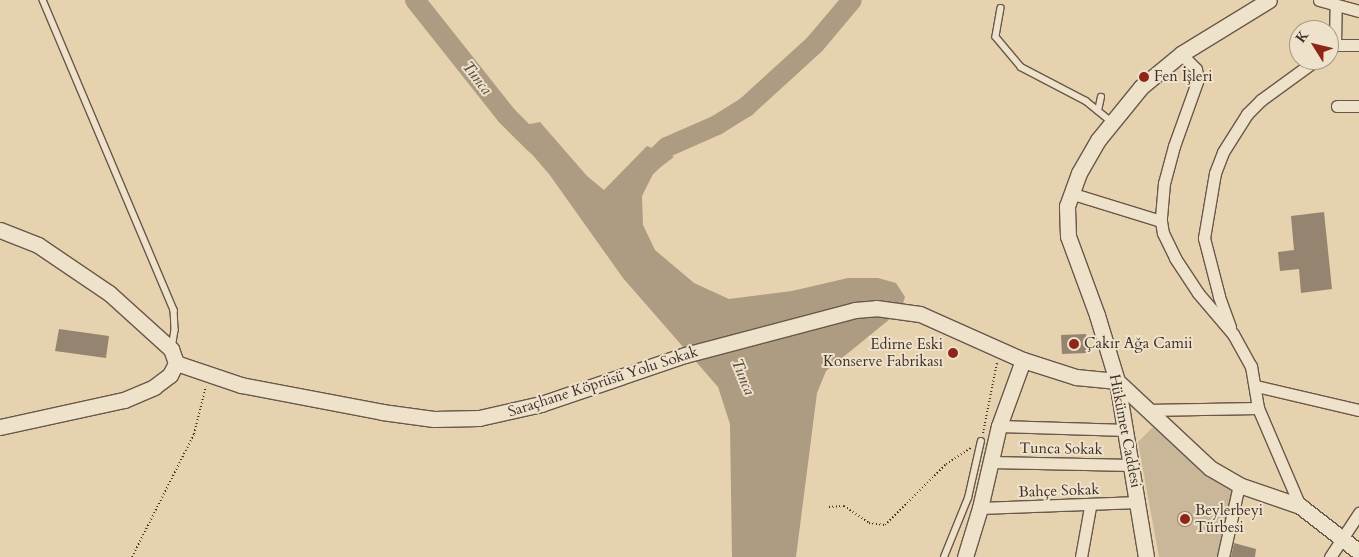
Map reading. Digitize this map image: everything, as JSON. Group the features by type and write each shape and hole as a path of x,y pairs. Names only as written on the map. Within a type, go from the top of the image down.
{"street":[{"path":"1161,221 1070,193 1111,121 1141,87 1181,54 1269,0"},
{"path":"1319,0 1359,11"},
{"path":"1335,20 1336,6"},
{"path":"1339,47 1359,45"},
{"path":"1181,54 1196,69 1198,79 1174,146 1164,183 1161,221 1175,258 1198,293 1233,334"},
{"path":"1300,506 1258,408 1256,386 1251,366 1233,334 1218,296 1204,238 1215,173 1223,152 1247,114 1268,94 1302,70"},
{"path":"1337,106 1359,106"},
{"name":"Hükümet Caddesi","path":"1070,193 1067,206 1068,236 1097,315 1116,381 1127,430 1146,557"},
{"path":"0,230 38,245 102,288 174,356 170,375 154,387 124,400 0,427"},
{"name":"Saraçhane Köprüsü Yolu Sokak","path":"174,356 208,373 249,386 434,419 499,414 685,354 855,310 905,310 1023,360 1076,378 1116,381"},
{"path":"965,557 980,508 998,426 1023,360"},
{"path":"1116,381 1198,458 1239,485 1300,506 1359,552"},
{"path":"1256,386 1359,410"},
{"path":"1146,410 1258,408"},
{"path":"998,426 1127,430"},
{"name":"Tunca Sokak","path":"990,462 1132,465"},
{"path":"1223,557 1239,485"},
{"name":"Bahçe Sokak","path":"980,508 1090,507 1139,502"},
{"path":"1081,557 1090,507"},
{"path":"1330,557 1359,513"}],"lane":[{"path":"43,0 174,310 176,330 174,356"},
{"path":"1001,8 996,37 1021,67 1098,111 1111,121"},
{"path":"1098,111 1101,97"},
{"path":"944,557 968,498 981,441"}],"path":[{"path":"829,507 844,506 869,523 885,525 946,464 981,441 999,349"},
{"path":"132,557 194,434 208,373"}],"shaded area":[{"path":"1155,425 1233,489 1218,557 1159,557 1138,442"}],"water":[{"path":"540,122 587,176 604,190 647,146 674,157 654,172 642,196 643,225 655,250 694,283 729,299 792,291 848,278 878,278 896,283 905,297 901,310 826,371 817,393 796,557 732,557 730,424 718,387 623,278 549,174 509,128"}],"building":[{"path":"1324,212 1332,289 1301,293 1299,269 1280,271 1278,252 1294,250 1291,216"},
{"path":"59,329 109,336 106,358 55,351"},
{"name":"Çakır Ağa Camii","path":"1086,334 1087,353 1062,354 1061,335"},
{"name":"Beylerbeyi Türbesi","path":"1182,511 1188,511 1193,516 1191,525 1182,527 1177,522 1177,516"},
{"path":"1234,543 1256,549 1255,557 1231,557"}],"waterway":[{"name":"Tunca","path":"415,0 507,116 535,144"},
{"name":"Tunca","path":"642,171 667,147 717,125 746,107 815,44 852,0"}],"place":[{"name":"Fen İşleri","path":"1144,77"},
{"name":"Çakır Ağa Camii","path":"1074,344"},
{"name":"Edirne Eski Konserve Fabrikası","path":"953,353"},
{"name":"Beylerbeyi Türbesi","path":"1185,519"}]}
